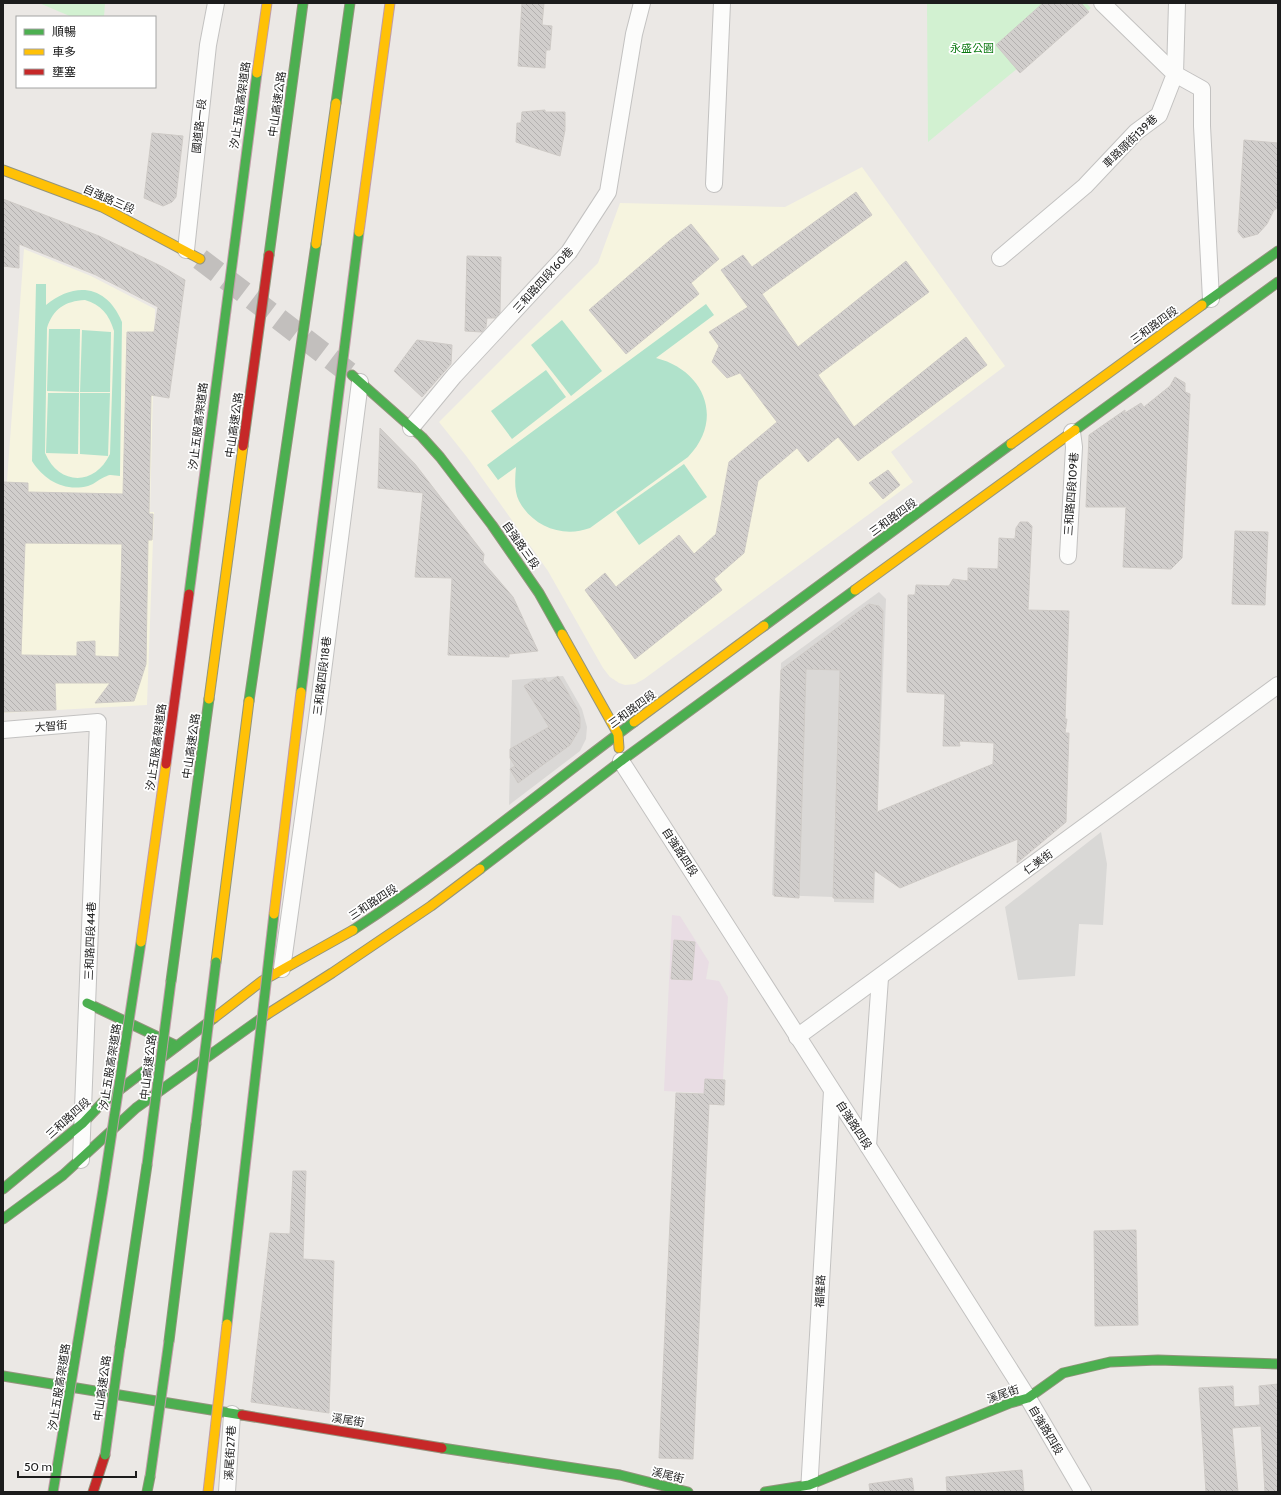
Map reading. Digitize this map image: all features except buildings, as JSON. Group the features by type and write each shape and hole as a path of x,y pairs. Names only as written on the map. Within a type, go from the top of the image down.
{"main road":[{"name":"汐止五股高架道路","path":"53,1492 127,1038 177,683 250,120 267,3"},
{"name":"中山高速公路","path":"99,1492 147,1165 303,3"},
{"path":"148,1492 169,1341 242,748 307,309 350,3"},
{"path":"208,1492 301,689 366,173 390,3"},
{"name":"自強路三段","path":"3,170 102,207 186,250 200,259"},
{"name":"三和路四段","path":"3,1189 83,1123 102,1103 262,981 338,939 397,901 480,841 618,734 1278,251"},
{"path":"3,1220 81,1160 136,1108 271,1011 332,973 431,906 621,761 1278,282"},
{"name":"自強路三段","path":"356,378 411,428 440,457 492,525 539,593 618,734 621,761"},
{"path":"88,1003 177,1046"},
{"name":"溪尾街","path":"765,1492 809,1488 1010,1403 1028,1398 1063,1374 1110,1362 1158,1360 1238,1364 1278,1364"},
{"name":"溪尾街","path":"3,1376 232,1414 620,1475 688,1492"},
{"path":"94,1492 105,1455"}],"street":[{"name":"國道路一段","path":"186,250 208,45 216,3"},
{"name":"三和路四段160巷","path":"411,428 454,376 570,252 608,192 634,34 642,3"},
{"path":"714,184 722,3"},
{"path":"1102,3 1175,74 1202,89 1202,126 1211,299"},
{"path":"1175,74 1177,3"},
{"name":"車路頭街139巷","path":"1000,258 1085,186 1136,132 1158,115 1175,74"},
{"name":"三和路四段118巷","path":"282,969 316,726 356,378"},
{"name":"三和路四段109巷","path":"1068,556 1074,447 1072,432"},
{"name":"仁美街","path":"797,1037 880,978 1278,685"},
{"name":"大智街","path":"3,730 98,722"},
{"name":"三和路四段44巷","path":"81,1160 98,722"},
{"name":"自強路四段","path":"621,761 1028,1398 1083,1492"},
{"path":"868,1146 880,978"},
{"name":"福隆路","path":"809,1488 832,1090"},
{"name":"溪尾街27巷","path":"227,1492 232,1414"}],"shaded area":[{"path":"862,167 1005,366 891,452 913,482 644,679 635,684 625,685 619,683 610,677 603,668 548,571 467,457 439,422 598,263 620,203 785,207"},
{"path":"24,249 91,276 155,309 150,512 154,512 147,705 3,713 3,554"},
{"path":"879,592 886,599 874,903 834,902 834,897 772,895 781,663"},
{"path":"563,676 582,709 587,727 586,739 580,751 509,805 512,680"},
{"path":"1101,832 1107,864 1103,925 1079,924 1075,976 1018,980 1005,907"},
{"path":"672,915 680,916 709,962 706,979 719,981 728,997 722,1094 664,1091"}],"green space":[{"path":"39,3 105,3 104,16 70,16"},
{"name":"永盛公園","path":"927,3 1086,3 1091,8 928,142"},
{"path":"36,284 46,284 46,305 57,297 68,292 79,290 99,294 108,300 116,310 122,322 120,476 108,475 88,486 63,486 42,474 32,461","holes":["85,300 91,302 104,311 110,320 114,331 110,454 95,472 87,476 77,478 59,472 51,464 45,453 47,328 56,311 66,304"]},
{"path":"706,304 714,315 656,358 673,364 686,373 697,385 704,398 707,412 705,427 699,442 688,457 590,528 580,531 559,531 540,524 532,518 517,497 515,484 516,467 498,480 487,465"},
{"path":"562,320 602,371 571,396 531,345"},
{"path":"49,329 80,329 79,392 47,391"},
{"path":"82,330 111,332 110,392 80,392"},
{"path":"546,370 566,397 512,439 491,411"},
{"path":"48,393 79,393 78,454 46,453"},
{"path":"80,393 110,393 108,456 80,454"},
{"path":"684,464 707,497 639,545 616,512"}],"tunnel":[{"path":"200,259 352,375"}],"traffic: fast":[{"path":"269,255 303,3"},
{"path":"336,103 350,3"},
{"path":"189,594 257,73"},
{"path":"301,692 359,232"},
{"path":"249,701 316,244"},
{"path":"1202,305 1278,251"},
{"path":"1075,430 1278,282"},
{"path":"352,375 422,437 440,457 492,525 539,593 562,634"},
{"path":"764,626 1011,444"},
{"path":"480,869 621,761 855,590"},
{"path":"171,981 209,699"},
{"path":"353,930 460,855 634,722"},
{"path":"227,1324 274,914"},
{"path":"53,1492 103,1190 141,942"},
{"path":"196,1124 216,962"},
{"path":"147,1165 171,981"},
{"path":"87,1003 177,1046"},
{"path":"3,1219 63,1175 136,1108 266,1015"},
{"path":"3,1189 83,1123 102,1103 214,1018"},
{"path":"169,1341 196,1124"},
{"path":"120,1347 147,1165"},
{"path":"150,1477 169,1341"},
{"path":"105,1455 120,1347"},
{"path":"765,1492 809,1485 1010,1403 1028,1398 1063,1373 1110,1362 1158,1360 1278,1364"},
{"path":"3,1376 242,1415"},
{"path":"442,1448 620,1475 688,1492"},
{"path":"147,1492 150,1477"}],"traffic: slow":[{"path":"257,73 267,3"},
{"path":"359,232 390,3"},
{"path":"316,244 336,103"},
{"path":"3,170 102,207 200,259"},
{"path":"1011,444 1202,305"},
{"path":"855,590 1075,430"},
{"path":"209,699 243,446"},
{"path":"634,722 764,626"},
{"path":"562,634 618,734 619,748"},
{"path":"274,914 301,692"},
{"path":"216,962 249,701"},
{"path":"141,942 166,764"},
{"path":"266,1015 332,973 431,906 480,869"},
{"path":"214,1018 262,981 353,930"},
{"path":"208,1492 227,1324"}],"traffic: jam":[{"path":"243,446 269,255"},
{"path":"166,764 189,594"},
{"path":"242,1415 442,1448"},
{"path":"93,1492 105,1455"}]}
